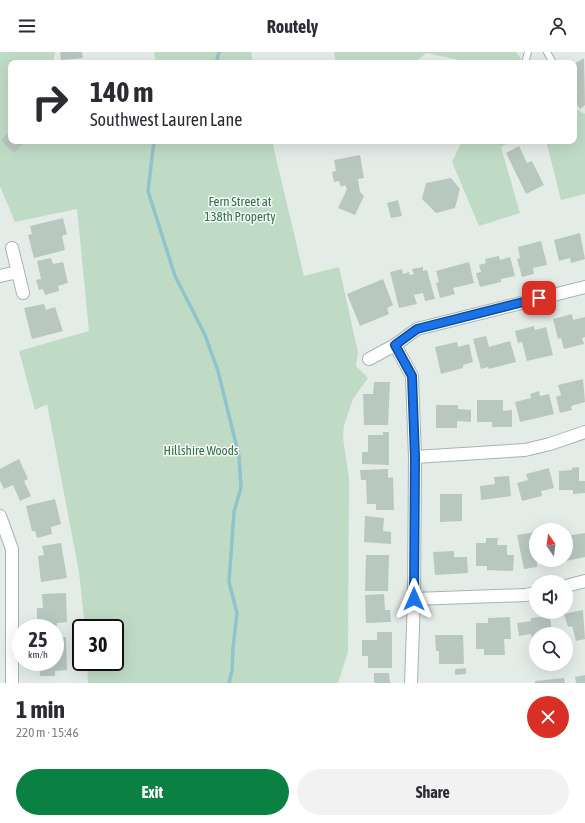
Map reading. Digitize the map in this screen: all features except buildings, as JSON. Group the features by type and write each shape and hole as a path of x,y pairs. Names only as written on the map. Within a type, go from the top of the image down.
{"street":[{"path":"12,248 23,293"},
{"path":"0,276 18,272"},
{"path":"369,359 395,345 417,329 585,287"},
{"path":"395,345 412,376 415,457 414,599 411,683"},
{"path":"415,457 525,450 550,444 585,432"},
{"path":"0,516 12,549 12,683"},
{"path":"573,584 585,581"},
{"path":"414,599 529,594"}],"green space":[{"name":"Hillshire Woods","path":"0,52 55,52 54,60 8,60 8,144 273,144 304,276 339,267 358,352 356,366 368,378 353,399 344,425 343,438 349,478 348,652 338,683 88,683 87,671 124,671 124,619 84,619 79,572 47,404 35,410 19,351 89,331 77,209 15,222 0,186"},
{"path":"154,52 251,52 252,60 155,60"},
{"path":"334,52 516,52 522,60 460,60 426,53 418,60 335,60"},
{"path":"577,110 585,114 585,194 561,200 547,144 577,144"},
{"path":"461,144 507,144 501,147 520,213 479,226 452,162"}],"waterway":[{"path":"217,60 219,52"},
{"path":"154,144 148,191 175,276 205,335 218,371 239,456 241,487 234,512 229,582 237,613 232,671 229,683"}],"route":[{"path":"414,599 415,457 412,376 395,345 417,329 539,298"}],"park label":[{"name":"Fern Street at 138th Property","path":"240,208"}]}
